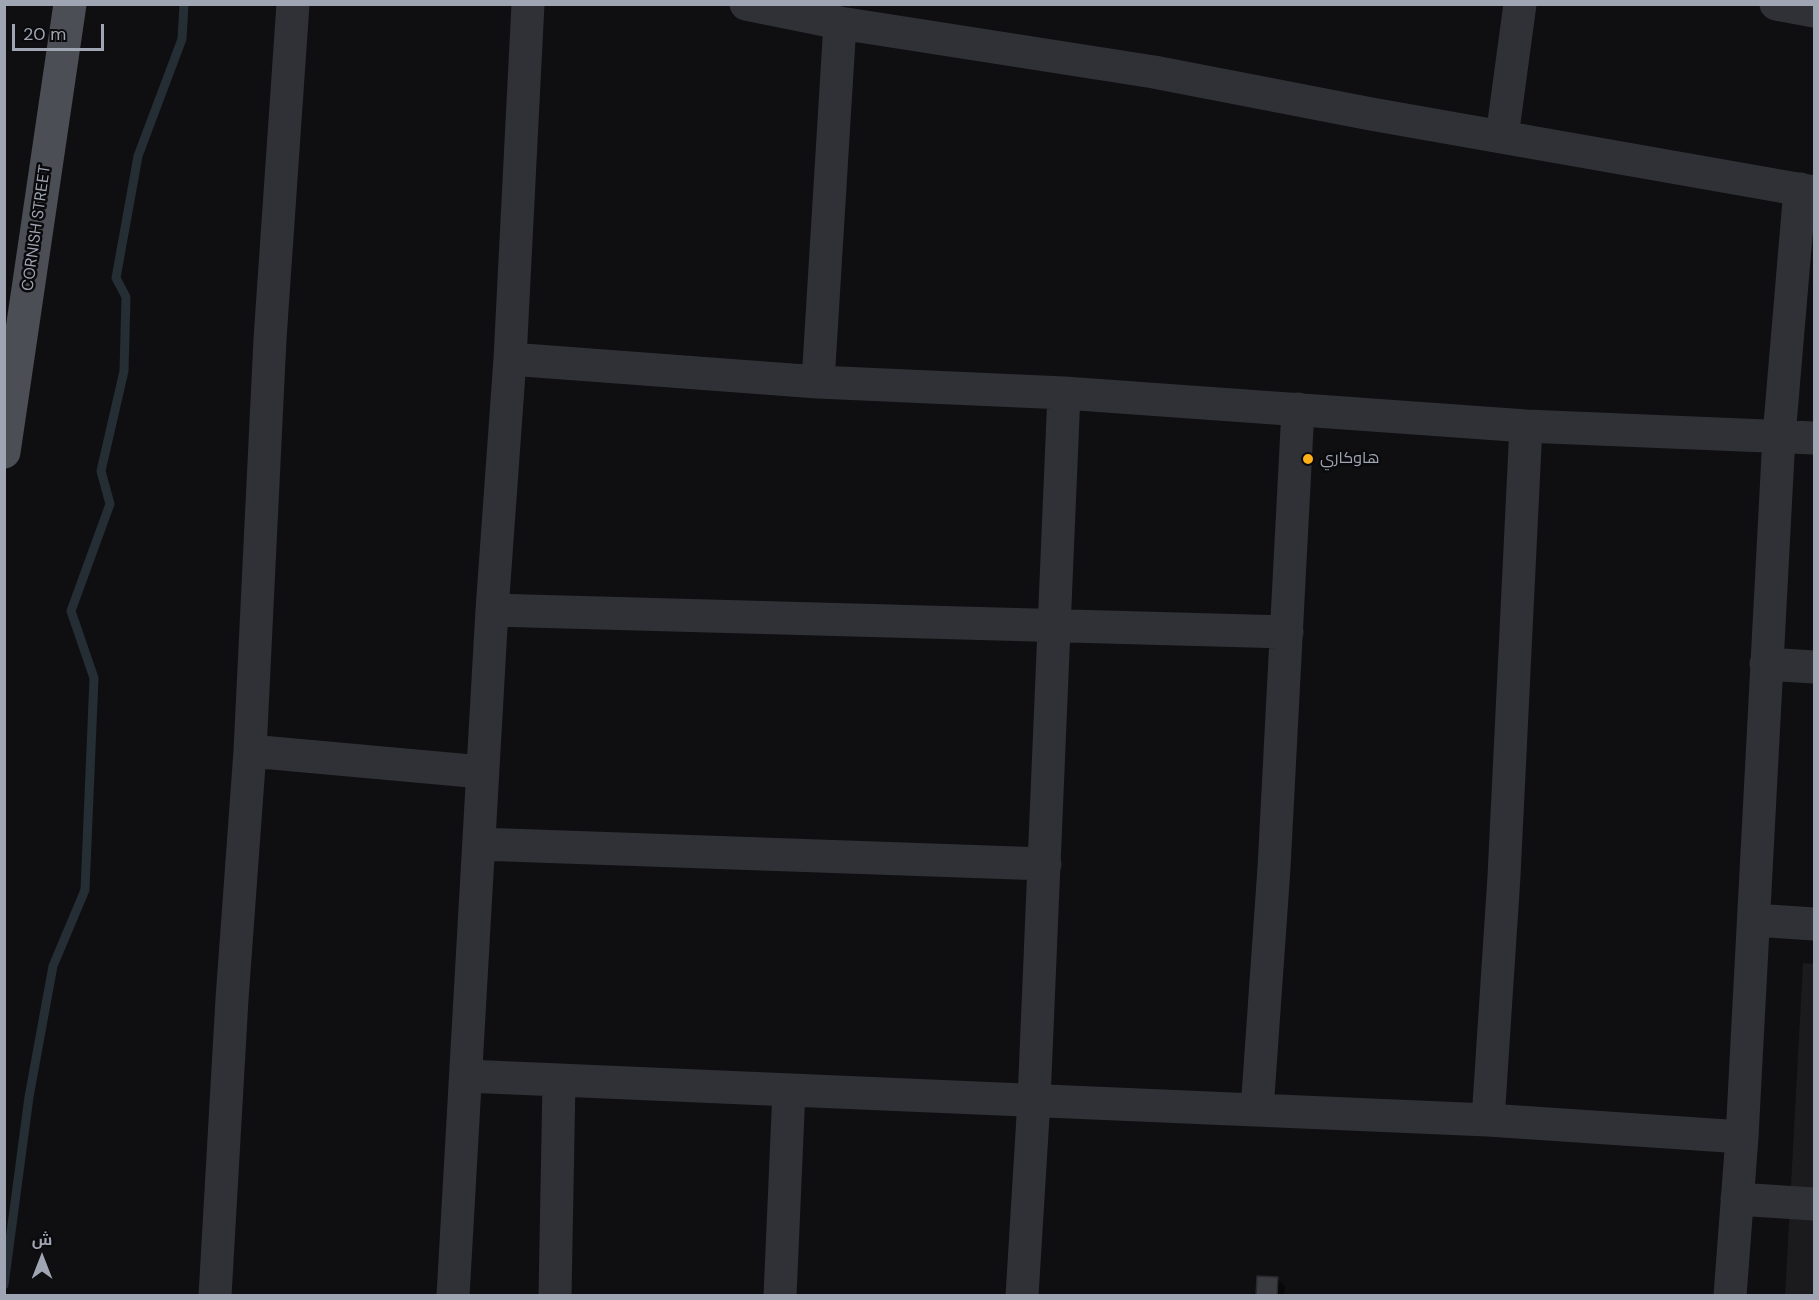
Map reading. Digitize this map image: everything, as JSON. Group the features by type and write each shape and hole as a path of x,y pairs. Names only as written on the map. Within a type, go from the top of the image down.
{"main road":[{"name":"CORNISH STREET","path":"4,452 70,4"}],"street":[{"path":"215,1296 232,999 250,751 270,339 292,4"},
{"path":"453,1296 482,772 510,359 528,4"},
{"path":"746,4 840,23 1154,72 1371,114 1808,191 1779,436 1742,1137 1730,1296"},
{"path":"1502,137 1520,4"},
{"path":"1776,4 1815,11"},
{"path":"818,382 840,23"},
{"path":"510,359 818,382 1064,393 1526,426 1815,438"},
{"path":"1022,1296 1045,864 1064,393"},
{"path":"1257,1110 1274,868 1298,409"},
{"path":"1488,1120 1504,876 1526,426"},
{"path":"492,610 1287,632"},
{"path":"1766,664 1815,667"},
{"path":"250,751 482,772"},
{"path":"479,844 1045,864"},
{"path":"1754,920 1815,924"},
{"path":"466,1076 1488,1120 1742,1137"},
{"path":"555,1296 559,1080"},
{"path":"780,1296 789,1090"},
{"path":"1737,1199 1815,1204"}],"shaded area":[{"path":"1803,963 1814,964 1814,1295 1785,1296"}],"building":[{"path":"1257,1276 1278,1277 1277,1296 1256,1296"}],"waterway":[{"path":"4,1285 29,1097 53,966 85,890 94,678 71,611 110,504 101,471 124,371 126,297 116,278 138,156 182,39 184,4"}],"place":[{"name":"هاوكاري","path":"1308,459"}]}
